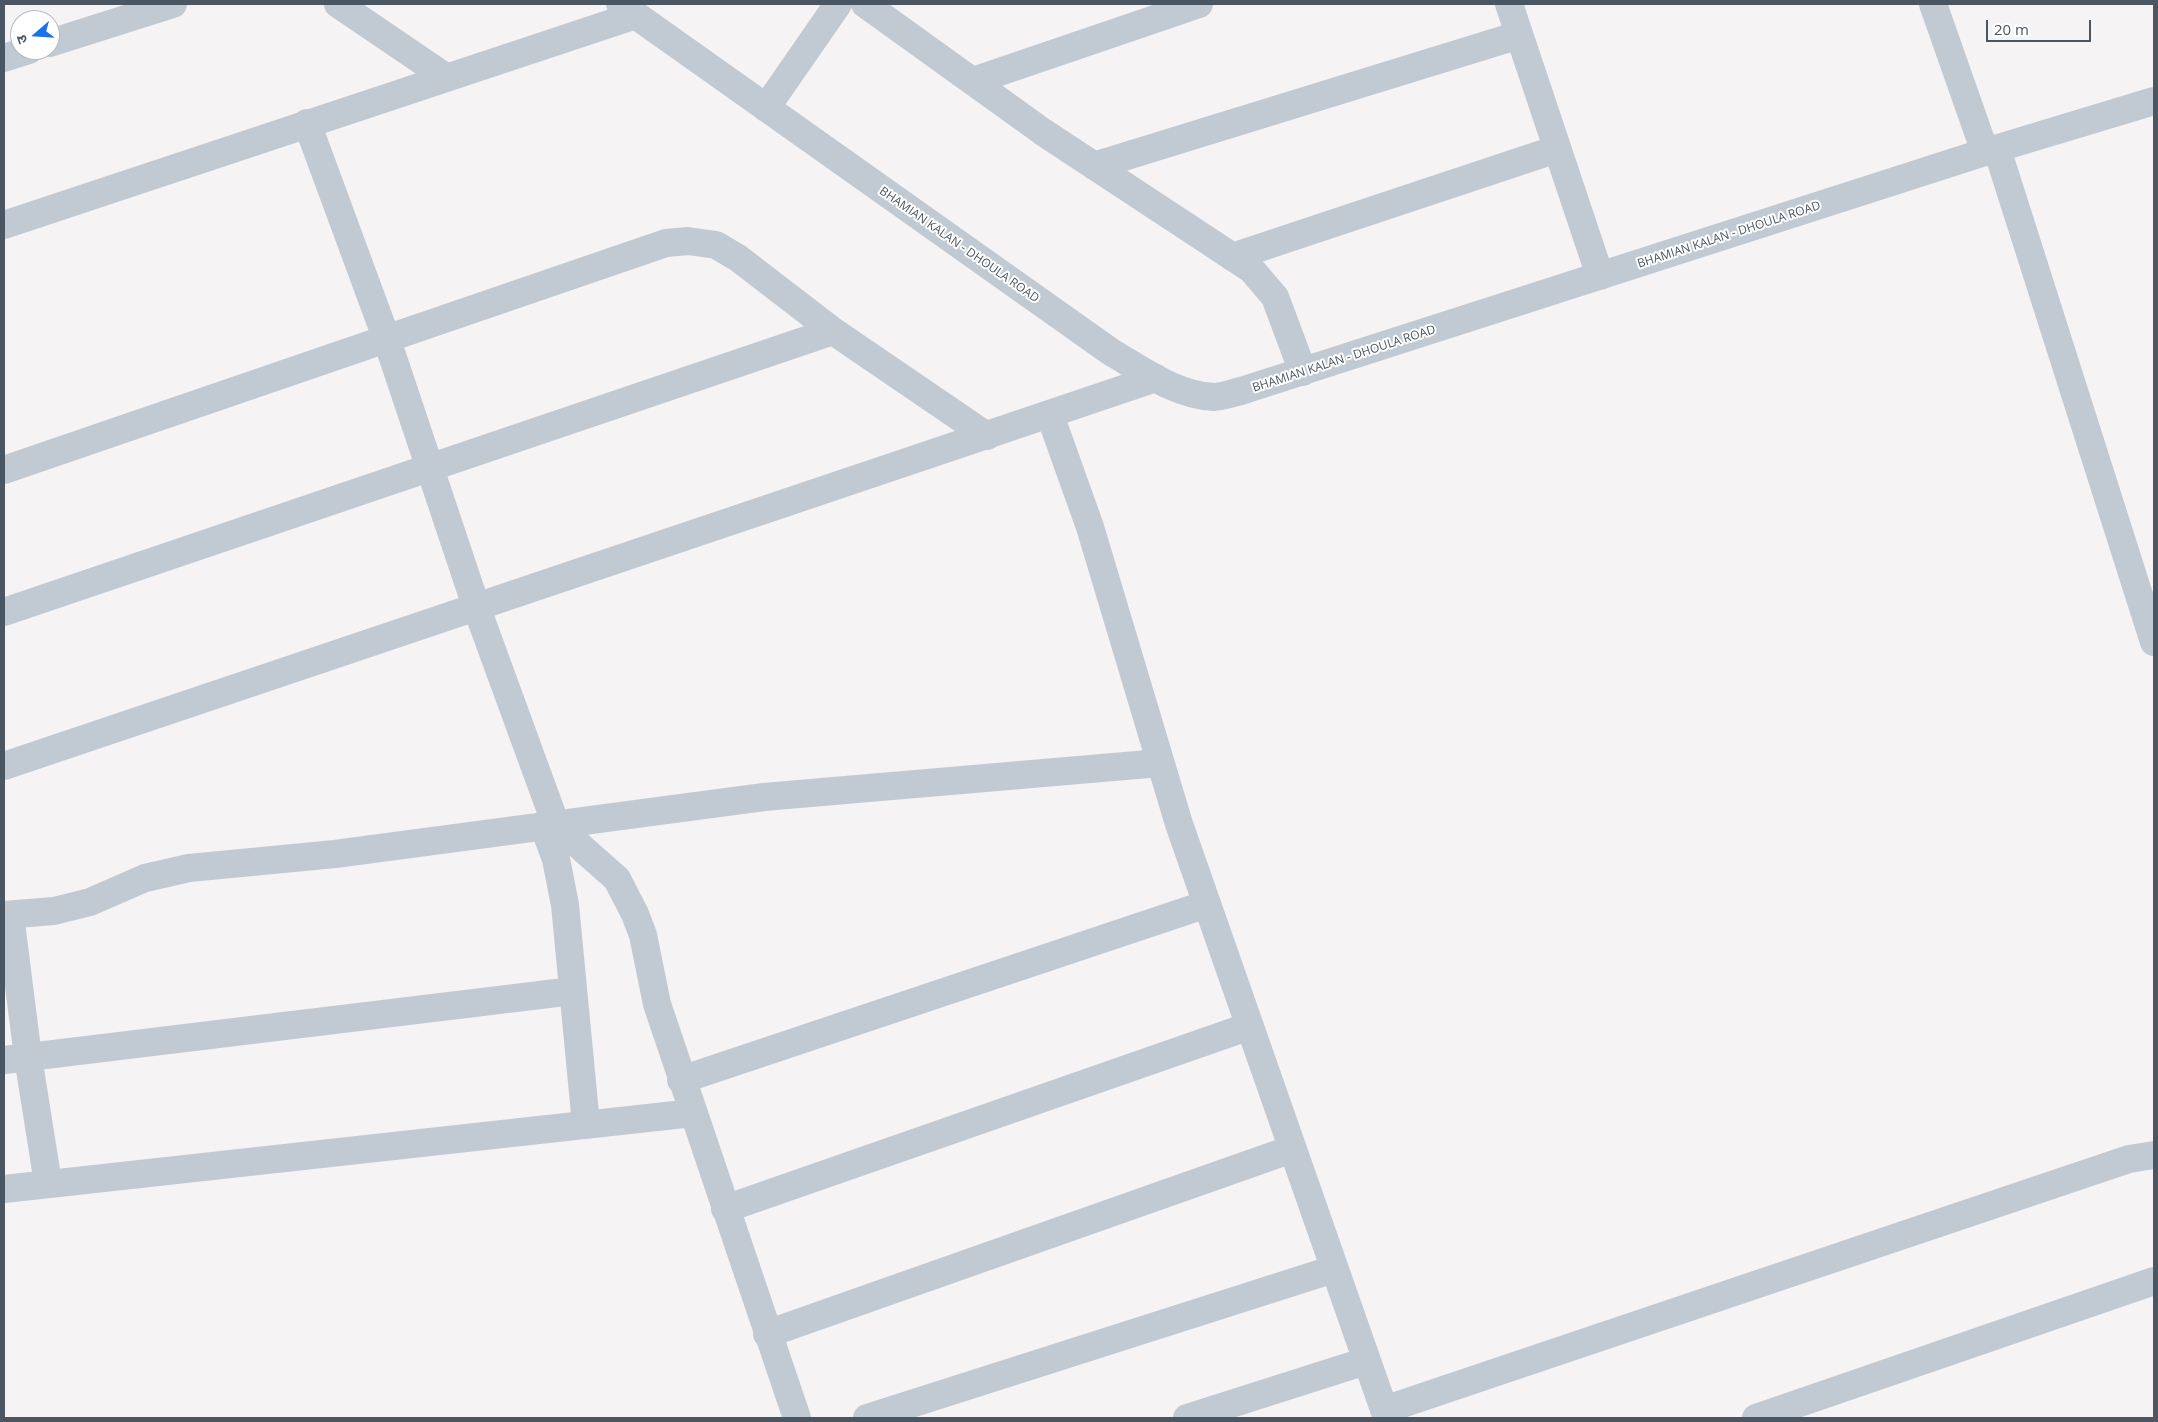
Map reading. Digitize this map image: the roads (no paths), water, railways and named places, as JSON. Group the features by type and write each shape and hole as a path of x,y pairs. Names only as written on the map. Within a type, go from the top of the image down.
{"street":[{"path":"60,40 173,4"},
{"path":"338,4 447,78"},
{"path":"766,108 838,4"},
{"path":"865,4 1094,166 1252,270 1275,297 1303,372"},
{"path":"973,81 1199,4"},
{"path":"1509,4 1600,276"},
{"path":"1933,4 1991,150 2154,642"},
{"path":"4,225 447,78 628,9"},
{"name":"BHAMIAN KALAN - DHOULA ROAD","path":"628,9 1111,352 1156,378 1190,394 1216,397 1241,392 1991,150 2152,109"},
{"path":"1094,166 1519,35"},
{"path":"308,123 387,340 550,826 561,879 586,1124"},
{"path":"1232,257 1557,149"},
{"path":"4,470 666,243 688,241 716,245 738,258 833,330 987,436"},
{"path":"4,612 833,330"},
{"path":"4,766 1156,378"},
{"path":"1050,415 1090,527 1179,824 1385,1414 2120,1162 2154,1155"},
{"path":"48,1183 16,1058 7,915 54,911 90,902 145,878 189,868 334,854 764,797 1160,762"},
{"path":"550,826 617,879 635,914 643,935 657,1004 681,1080 796,1418"},
{"path":"681,1080 1207,904"},
{"path":"16,1058 573,991"},
{"path":"725,1209 1250,1026"},
{"path":"4,1189 693,1113"},
{"path":"767,1334 1292,1149"},
{"path":"867,1418 1334,1269"},
{"path":"1756,1418 2154,1281"},
{"path":"1186,1418 1366,1361"}]}
